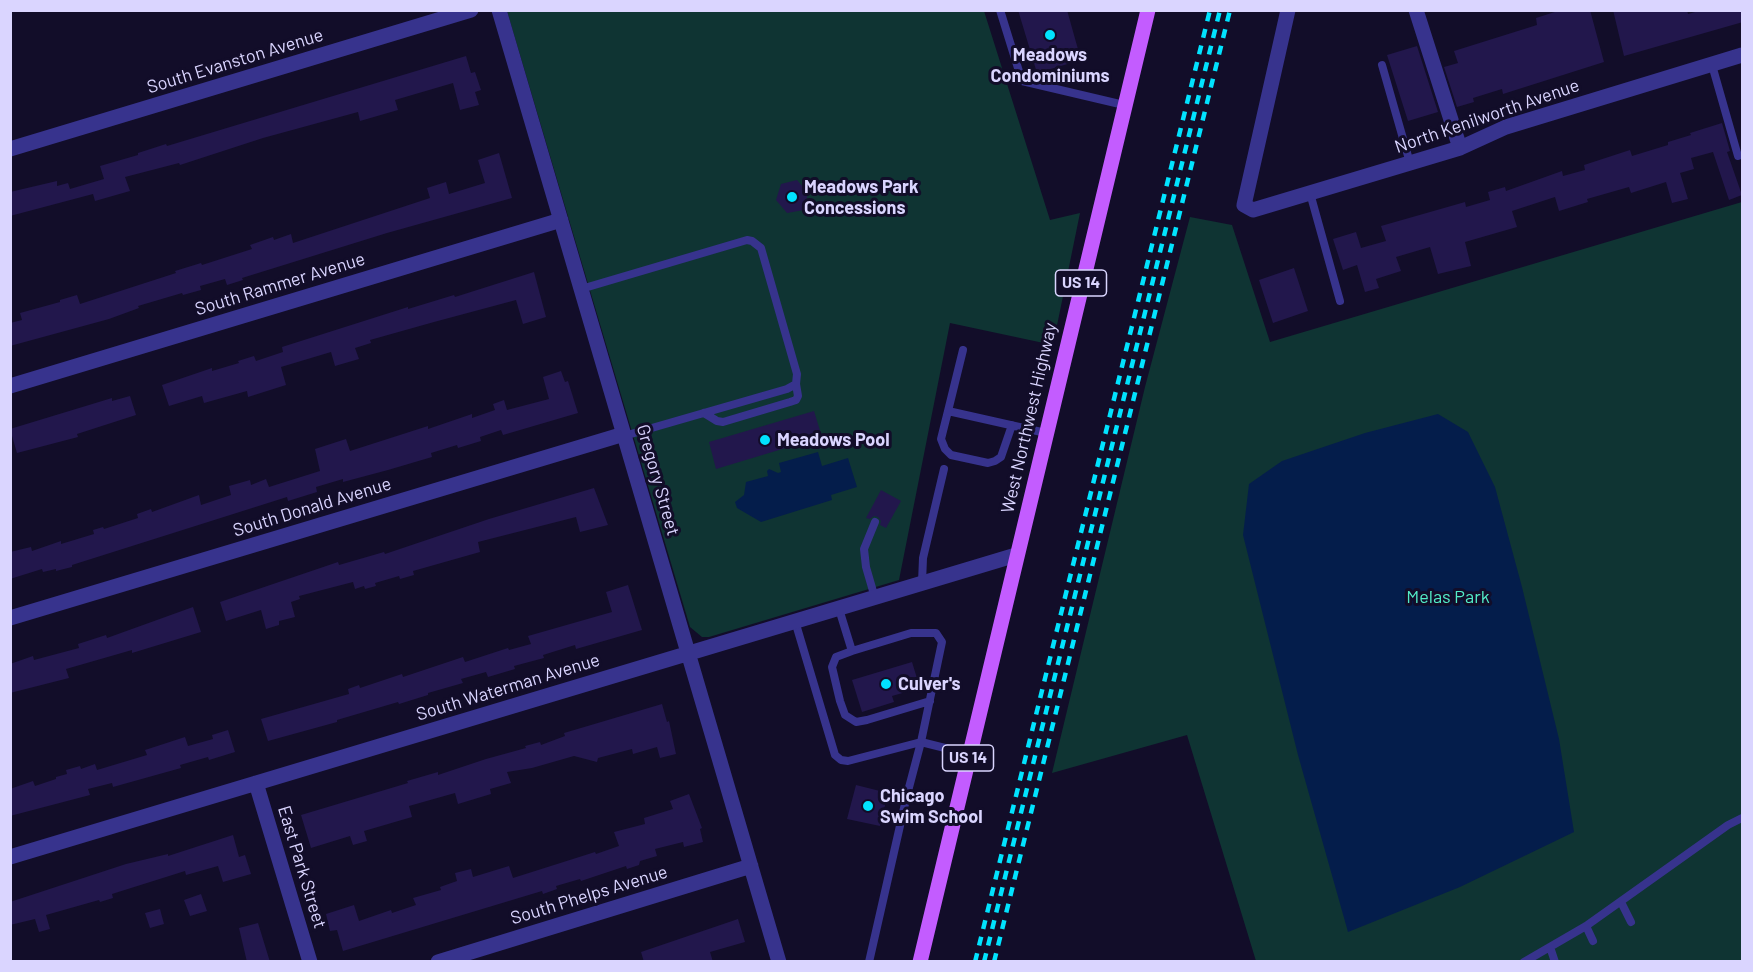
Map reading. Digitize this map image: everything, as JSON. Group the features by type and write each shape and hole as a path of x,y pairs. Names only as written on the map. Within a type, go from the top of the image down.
{"main road":[{"name":"West Northwest Highway","path":"1016,555 1148,10"},
{"name":"US 14","path":"920,962 1016,555"}],"street":[{"name":"South Evanston Avenue","path":"10,149 471,10"},
{"name":"Gregory Street","path":"499,10 779,962"},
{"name":"North Kenilworth Avenue","path":"1288,10 1244,205 1253,210 1460,148 1506,127 1743,56"},
{"path":"1416,10 1460,148"},
{"name":"South Rammer Avenue","path":"10,386 561,220"},
{"name":"South Donald Avenue","path":"10,618 624,435"},
{"name":"South Waterman Avenue","path":"10,856 1016,555"},
{"name":"East Park Street","path":"256,783 310,962"},
{"name":"South Phelps Avenue","path":"438,962 751,866"}],"lane":[{"path":"1000,10 1022,81 1124,105"},
{"path":"1382,65 1410,163"},
{"path":"1712,65 1738,156"},
{"path":"1310,193 1340,301"},
{"path":"581,289 747,240 752,241 761,249 797,374 798,396 790,402 723,422 704,413"},
{"path":"963,350 942,439 945,449 951,455 988,463 995,461 1001,458 1012,425"},
{"path":"624,435 787,389 796,384"},
{"path":"948,411 1046,433"},
{"path":"922,583 923,558 944,469"},
{"path":"875,522 864,549 866,567 875,598"},
{"path":"839,609 852,651"},
{"path":"795,621 835,755 841,760 848,761 921,742 969,754"},
{"path":"869,962 921,742 930,701 942,642 936,633 911,633 836,657 832,667 840,701 845,715 856,722 930,701"},
{"path":"1524,962 1586,927 1728,825 1743,818"},
{"path":"1621,902 1631,922"},
{"path":"1586,927 1593,941"},
{"path":"1550,947 1555,962"}],"green space":[{"path":"507,11 984,11 1050,220 1080,213 1053,345 950,323 899,580 709,637 702,637 690,627"},
{"name":"Melas Park","path":"1742,202 1742,961 1256,961 1187,735 1052,773 1145,387 1190,217 1232,225 1270,342"}],"water":[{"path":"1438,414 1468,432 1495,487 1559,739 1574,832 1460,887 1348,932 1298,755 1243,535 1249,484 1282,461 1365,433"},
{"path":"818,452 822,466 848,458 857,487 831,495 832,500 761,522 737,508 735,502 744,495 746,482 768,476 769,469 781,472 779,463"}],"building":[{"name":"Meadows Condominiums","path":"1018,10 1067,10 1081,60 1037,73"},
{"path":"1561,10 1590,10 1604,62 1503,94 1502,89 1473,98 1474,102 1457,107 1444,67 1458,63 1454,51 1537,25 1536,18"},
{"path":"1613,10 1687,10 1688,14 1702,10 1743,10 1743,22 1624,56"},
{"path":"1417,46 1438,112 1408,121 1387,55"},
{"path":"466,56 471,73 475,72 481,90 475,92 479,105 460,110 453,83 395,100 398,110 360,121 358,112 263,138 180,165 179,163 125,177 130,191 95,201 93,194 10,216 10,192 57,181 57,186 68,183 70,189 104,179 100,166 138,155 138,153"},
{"path":"1722,123 1730,151 1727,152 1742,195 1729,200 1713,152 1691,158 1694,169 1680,173 1688,199 1672,203 1666,182 1631,193 1629,187 1587,199 1588,202 1559,211 1555,197 1512,211 1517,227 1465,242 1471,266 1438,274 1430,247 1396,257 1401,271 1376,279 1379,288 1365,292 1357,265 1343,270 1333,239 1356,232 1361,248 1386,241 1381,226 1465,202 1466,207 1490,200 1488,192 1505,187 1506,191 1562,171 1563,176 1585,170 1584,165 1630,150 1632,156 1668,145 1668,142 1691,135 1690,133"},
{"path":"499,153 512,198 387,233 242,278 243,280 227,285 225,279 200,286 201,290 183,295 182,293 138,306 139,308 109,319 10,346 10,323 22,320 20,313 77,295 80,304 176,273 175,271 252,249 250,245 273,237 274,240 291,234 293,243 430,198 427,188 446,182 449,194 485,183 478,160"},
{"name":"Meadows Park Concessions","path":"797,180 808,193 804,210 787,213 776,200 781,184"},
{"path":"1294,268 1308,311 1273,323 1259,280"},
{"path":"534,272 546,317 523,324 516,300 370,340 371,343 355,348 359,359 335,366 331,352 281,367 286,385 248,397 247,391 204,403 202,396 169,406 162,385 212,368 212,371 239,363 238,361 254,356 256,361 283,352 282,347 408,307 408,309 454,295 455,297"},
{"path":"561,371 565,382 568,381 578,413 503,435 501,430 480,437 481,441 431,453 432,457 343,482 343,479 316,487 317,492 288,501 287,497 72,565 72,567 43,572 42,569 10,579 10,552 31,547 32,551 61,541 61,544 94,534 93,530 103,527 104,529 138,518 137,514 151,509 152,512 199,495 201,505 231,495 229,486 250,480 251,485 266,479 269,487 320,471 315,449 346,439 350,451 472,414 472,418 495,410 493,404 504,400 507,410 549,399 543,377"},
{"path":"130,396 136,415 77,434 78,437 17,453 10,429 112,398 112,401"},
{"name":"Meadows Pool","path":"814,411 822,437 716,469 709,442"},
{"path":"594,488 608,525 580,532 576,517 478,542 480,552 413,571 414,575 400,579 399,576 375,583 376,586 355,589 353,582 299,596 300,599 291,602 295,617 279,621 279,625 266,629 261,610 226,621 220,602 338,562 339,565 384,552 385,554 489,519"},
{"path":"881,490 901,501 886,528 880,525 881,521 878,517 866,518"},
{"path":"628,585 642,630 576,649 575,645 543,655 544,658 514,666 515,669 488,677 486,672 461,679 463,683 428,693 428,695 268,741 261,719 349,694 348,689 359,685 360,688 402,674 403,677 463,657 465,662 508,648 509,650 531,644 528,636 612,612 606,592"},
{"path":"193,607 201,632 132,653 132,650 66,669 69,678 10,693 10,664 33,656 34,660 79,648 78,644 106,635 107,638"},
{"name":"Culver's","path":"912,662 920,688 892,696 894,702 862,712 852,680"},
{"path":"662,704 667,722 669,721 676,754 660,758 657,747 633,754 632,749 598,758 597,762 574,756 532,768 507,772 511,783 490,789 491,794 458,804 455,793 409,806 412,817 364,831 367,841 353,845 350,836 311,848 301,815 408,783 407,781 438,772 438,775 526,748 525,746 540,742 541,745 565,736 564,733"},
{"path":"228,730 235,752 209,760 208,757 180,765 181,768 113,787 112,783 88,789 90,795 10,816 10,789 33,781 35,786 56,779 56,777 67,774 66,770 80,766 81,769 95,764 97,770 147,755 145,750 185,737 188,746 213,739 212,735"},
{"name":"Chicago Swim School","path":"856,785 888,793 880,826 847,819"},
{"path":"689,794 702,828 700,829 703,842 684,847 683,842 655,849 657,856 640,861 639,865 627,869 626,866 581,881 580,879 556,886 557,889 543,894 542,891 343,951 337,930 330,931 326,914 354,905 359,921 391,910 392,913 416,905 413,898 441,890 440,887 457,881 455,873 471,869 473,877 509,866 513,878 619,846 614,832 645,824 644,818 673,809 670,801"},
{"path":"233,835 239,857 245,855 251,874 223,882 218,866 186,875 185,871 112,894 113,898 46,915 50,929 39,932 35,919 10,925 10,902 126,864 168,854 168,856"},
{"path":"201,894 207,911 190,916 184,900"},
{"path":"160,909 164,924 150,928 145,913"},
{"path":"738,919 745,942 710,952 713,962 644,962 641,952"},
{"path":"258,923 270,962 247,962 239,928"}],"railway":[{"path":"975,962 1210,10"},
{"path":"984,962 1220,10"},
{"path":"994,962 1230,10"}],"place":[{"name":"Meadows Condominiums","path":"1050,35"},
{"name":"Meadows Park Concessions","path":"792,197"},
{"name":"Meadows Pool","path":"765,440"},
{"name":"Culver's","path":"886,684"},
{"name":"Chicago Swim School","path":"868,806"}]}
